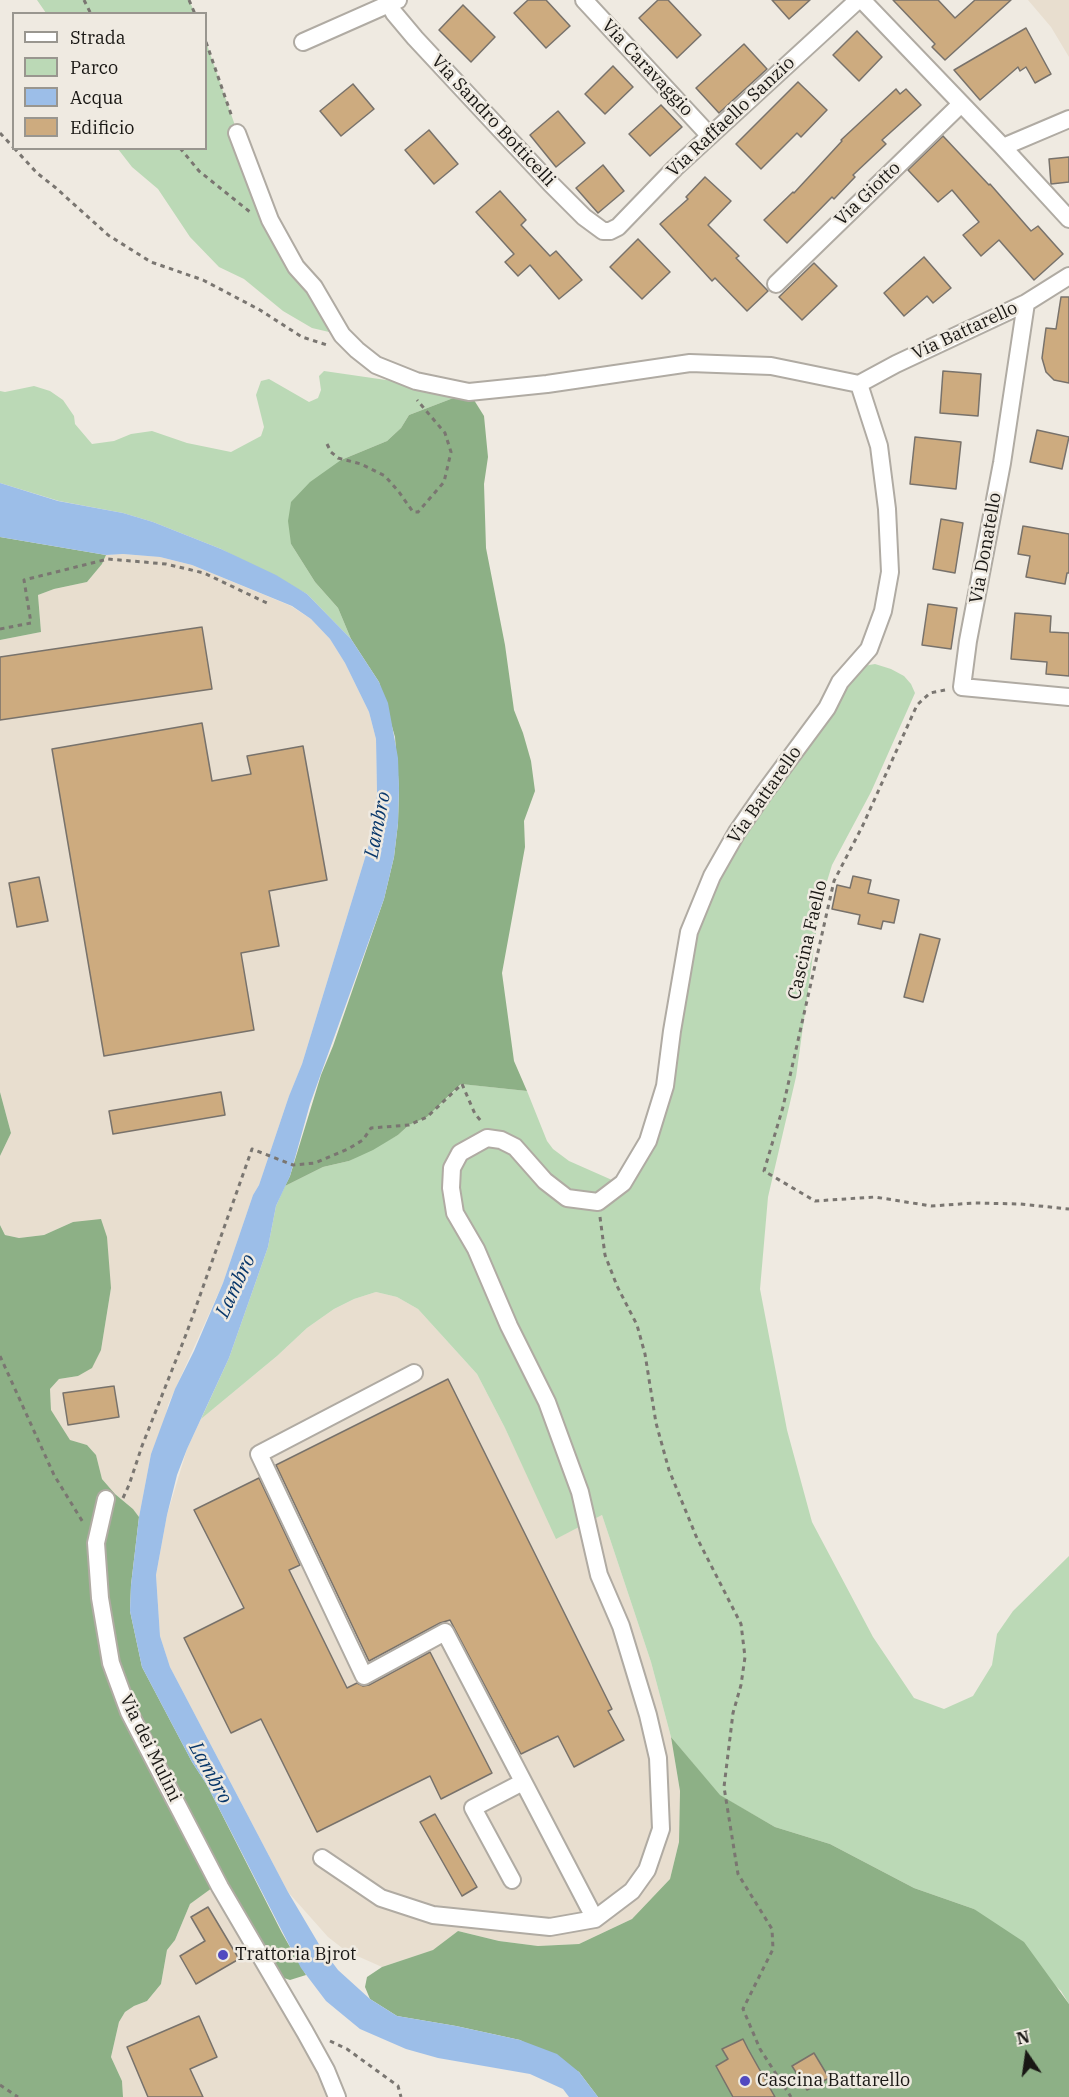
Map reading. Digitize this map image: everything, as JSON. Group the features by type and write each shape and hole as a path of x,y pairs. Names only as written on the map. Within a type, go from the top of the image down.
{"street":[{"name":"Via Caravaggio","path":"584,0 710,136"},
{"name":"Via Raffaello Sanzio","path":"603,231 610,231 618,227 675,168 860,0"},
{"path":"860,0 962,104 1069,219"},
{"path":"303,42 392,1"},
{"name":"Via Sandro Botticelli","path":"392,1 416,38 544,176 584,217 603,231"},
{"name":"Via Giotto","path":"776,284 962,104"},
{"path":"1003,147 1069,119"},
{"path":"237,133 269,216 296,267 314,287 342,335 376,365 409,378 469,392 547,384 690,363 771,366 859,384"},
{"name":"Via Battarello","path":"599,1206 623,1183 648,1141 665,1086 689,932 711,876 758,802 827,708 840,682 868,649 883,611 890,572 887,509 879,446 859,384 896,364 1026,303 1069,276"},
{"name":"Via Donatello","path":"962,687 968,641 1004,451 1026,303"},
{"path":"962,687 1069,697"},
{"path":"322,1858 381,1898 433,1915 550,1927 595,1919 632,1891 647,1870 661,1829 658,1758 648,1715 621,1626 598,1575 580,1492 547,1402 509,1326 476,1249 455,1213 451,1188 452,1168 460,1153 487,1138 501,1140 515,1147 545,1181 567,1198 599,1206"},
{"path":"414,1373 259,1454 364,1676 445,1632 595,1919"},
{"name":"Via dei Mulini","path":"112,1502 96,1544 100,1598 111,1663 129,1712 220,1887 326,2070 337,2097"},
{"path":"512,1880 473,1808 523,1782"}],"path":[{"path":"207,45 237,133"},
{"path":"0,133 12,146"},
{"path":"16,150 37,173 108,235 151,262 203,280 260,310 302,337 336,349"},
{"path":"182,150 199,171 246,210 269,216"},
{"path":"327,444 338,458 361,464 385,476 413,512 418,512 444,482 451,449 444,430 418,402 409,378"},
{"path":"0,629 31,623 24,580 108,560 166,564 204,573 269,604"},
{"name":"Cascina Faello","path":"962,687 930,693 917,705 863,825 834,881 794,1061 764,1172 814,1201 875,1197 931,1206 975,1203 1069,1209"},
{"path":"112,1502 129,1485 187,1332 252,1149 293,1165 315,1163 363,1140 371,1128 409,1125 427,1117 462,1084 475,1114 482,1122 487,1138"},
{"path":"599,1206 605,1255 617,1286 637,1325 643,1344 656,1423 669,1470 696,1536 741,1624 745,1657 741,1685 733,1713 724,1786 738,1874 772,1929 772,1949 743,2009 760,2049 791,2097"},
{"path":"0,1356 54,1475 96,1544"},
{"path":"305,2032 347,2049 398,2086 401,2097"},
{"path":"0,2085 18,2097"}],"shaded area":[{"path":"1028,0 1069,0 1069,57 1051,27"},
{"path":"106,555 160,557 192,565 291,606 311,619 330,639 345,663 369,712 376,739 377,792 375,820 368,848 302,1064 223,1283 168,1405 151,1454 139,1517 102,1479 96,1455 87,1445 70,1441 51,1411 50,1389 59,1379 78,1376 101,1350 111,1288 73,1222 44,1235 19,1238 5,1235 0,1225 0,1156 11,1133 0,1092 0,640 41,632 38,595 87,582 102,564"},
{"path":"376,1292 397,1297 418,1309 477,1374 557,1538 602,1515 651,1662 671,1737 680,1791 679,1842 670,1879 632,1919 579,1944 538,1946 499,1941 458,1931 434,1950 382,1967 346,1951 328,1937 288,1892 170,1667 160,1636 156,1575 167,1515 187,1449 201,1419 307,1328 334,1309"},
{"path":"212,1888 337,2097 123,2097 122,2081 111,2057 119,2022 125,2012 147,2001 161,1984 167,1950 175,1940 190,1904"}],"green space":[{"path":"37,0 189,0 195,12 45,12"},
{"path":"207,45 270,220 342,335 312,328 283,311 244,279 219,267 190,237 158,189 132,167 119,150 207,150"},
{"path":"324,371 469,392 409,415 401,428 387,441 341,460 291,544 315,582 338,608 351,639 307,594 221,549 153,522 123,513 59,501 0,483 0,391 34,386 50,391 63,400 74,416 75,424 92,444 152,431 187,443 231,452 261,436 264,427 256,395 261,381 269,379 309,402 318,398 321,390 319,376"},
{"path":"469,392 484,416 488,457 484,484 486,548 505,645 514,710 531,761 535,791 524,821 525,847 502,973 514,1061 527,1091 461,1084 427,1117 409,1125 398,1135 373,1150 349,1161 323,1167 285,1186 321,1075 384,899 394,857 399,788 395,737 379,682 351,639 338,608 315,582 291,544 288,521 291,502 310,482 341,460 387,441 401,428 409,415"},
{"path":"0,537 106,555 102,564 87,582 38,595 41,632 0,640"},
{"path":"875,664 904,676 915,693 871,792 832,865 820,904 796,1077 768,1197 760,1289 787,1430 812,1522 873,1637 914,1698 944,1709 973,1696 992,1665 997,1634 1013,1611 1069,1556 1069,2004 1061,1991 974,1909 914,1888 830,1844 775,1827 719,1795 671,1737 651,1662 602,1515 556,1539 505,1428 477,1374 418,1309 397,1297 376,1292 334,1309 307,1328 201,1419 229,1358 268,1247 276,1206 285,1186 323,1167 349,1161 398,1135 409,1125 427,1117 462,1084 527,1091 547,1141 553,1149 569,1161 612,1180 628,1175 635,1164 712,876 852,668"},
{"path":"0,1092 11,1133 0,1156"},
{"path":"101,1219 107,1237 111,1288 101,1350 92,1368 78,1376 59,1379 50,1389 51,1410 70,1440 87,1445 96,1455 102,1479 139,1517 130,1611 142,1667 192,1762 207,1785 282,1933 306,1975 290,1980 278,1976 212,1888 190,1904 175,1940 167,1950 161,1984 147,2001 125,2012 119,2022 111,2057 122,2081 123,2097 0,2097 0,1225 5,1235 19,1238 44,1235 73,1222"},
{"path":"671,1737 720,1795 775,1827 830,1844 914,1888 974,1909 1024,1942 1069,2004 1069,2097 598,2097 579,2072 520,2040 397,2016 370,1999 365,1987 367,1977 382,1967 433,1950 458,1931 499,1941 538,1946 579,1944 632,1919 670,1879 679,1842 680,1791"}],"water":[{"name":"Lambro","path":"0,483 58,501 123,513 153,522 221,549 276,575 307,594 351,639 379,682 388,703 398,758 399,788 394,857 384,899 310,1104 290,1176 276,1206 268,1247 229,1358 177,1475 156,1575 160,1636 170,1667 288,1892 320,1946 338,1970 370,1999 397,2016 520,2040 557,2054 579,2072 598,2097 569,2097 563,2089 530,2074 438,2058 406,2049 360,2029 326,2001 301,1968 207,1785 192,1762 142,1667 130,1611 131,1585 139,1517 151,1454 175,1389 223,1283 302,1064 375,820 376,739 369,712 345,663 330,639 311,619 292,606 192,565 160,557 106,555 0,537"}],"building":[{"path":"528,0 546,0 570,26 546,48 514,13"},
{"path":"658,0 668,0 701,35 677,58 639,18"},
{"path":"772,0 810,0 789,19"},
{"path":"893,0 938,0 955,18 975,0 1011,0 945,60 932,47 935,44"},
{"path":"463,5 495,37 471,62 439,30"},
{"path":"1026,28 1051,74 1035,83 1026,67 1020,71 1018,67 980,100 954,70"},
{"path":"857,31 882,57 859,81 833,55"},
{"path":"744,44 767,69 719,113 696,88"},
{"path":"613,66 633,87 605,114 585,94"},
{"path":"798,82 827,110 801,137 797,133 761,169 736,144"},
{"path":"353,84 374,109 341,136 320,111"},
{"path":"896,89 900,94 906,89 921,105 882,140 886,144 853,175 855,177 834,199 832,197 787,243 764,220 794,193 841,140"},
{"path":"661,105 682,127 650,156 629,134"},
{"path":"558,111 585,143 556,167 530,135"},
{"path":"429,130 458,164 434,184 405,150"},
{"path":"943,136 990,184 1031,231 1038,226 1063,254 1034,280 999,240 981,256 963,235 979,222 952,190 938,202 908,170"},
{"path":"1069,157 1069,182 1051,184 1049,159"},
{"path":"603,165 624,191 598,213 576,188"},
{"path":"705,177 731,201 708,225 739,256 736,258 768,291 747,311 715,278 712,281 660,224 688,199 686,197"},
{"path":"500,191 526,220 521,225 550,256 556,251 582,280 559,299 530,265 518,276 505,262 514,254 476,212"},
{"path":"638,239 670,272 642,299 610,267"},
{"path":"924,257 951,288 933,303 927,296 904,316 884,293"},
{"path":"814,263 837,286 802,320 779,297"},
{"path":"1061,297 1069,297 1069,383 1054,380 1046,372 1042,358 1046,328 1056,329"},
{"path":"943,371 981,374 978,416 940,413"},
{"path":"1037,430 1069,437 1062,469 1030,462"},
{"path":"915,437 961,442 956,489 910,484"},
{"path":"941,519 963,523 955,573 933,569"},
{"path":"1023,526 1069,534 1069,573 1067,573 1065,584 1026,577 1030,556 1018,554"},
{"path":"928,604 957,608 951,649 922,645"},
{"path":"1015,613 1051,616 1050,632 1069,633 1069,676 1046,674 1047,662 1011,659"},
{"path":"202,627 212,689 0,720 0,657"},
{"path":"202,723 212,781 251,774 247,756 303,746 327,880 269,891 279,946 241,953 254,1030 104,1056 52,749"},
{"path":"853,876 871,880 868,893 899,900 894,923 883,921 881,929 858,924 860,915 832,909 837,885 850,888"},
{"path":"39,877 48,921 17,927 9,883"},
{"path":"920,934 940,939 923,1002 904,997"},
{"path":"221,1092 225,1115 113,1134 109,1111"},
{"path":"448,1379 612,1709 608,1711 624,1740 574,1767 558,1736 521,1754 450,1620 440,1623 369,1661 276,1465"},
{"path":"114,1386 119,1417 68,1425 63,1393"},
{"path":"259,1478 300,1565 289,1570 347,1688 357,1683 363,1686 369,1685 430,1652 492,1773 441,1799 430,1776 317,1832 261,1719 231,1733 184,1638 244,1608 194,1510"},
{"path":"435,1814 477,1887 462,1896 420,1822"},
{"path":"208,1907 239,1959 196,1984 180,1956 205,1941 191,1917"},
{"path":"199,2016 217,2057 190,2069 203,2097 148,2097 127,2047"},
{"name":"Cascina Battarello","path":"743,2039 775,2097 733,2097 716,2066 728,2059 722,2049"},
{"path":"814,2053 829,2078 807,2090 792,2066"}],"place":[{"name":"Trattoria Bjrot","path":"223,1955"},
{"name":"Cascina Battarello","path":"745,2081"}]}
